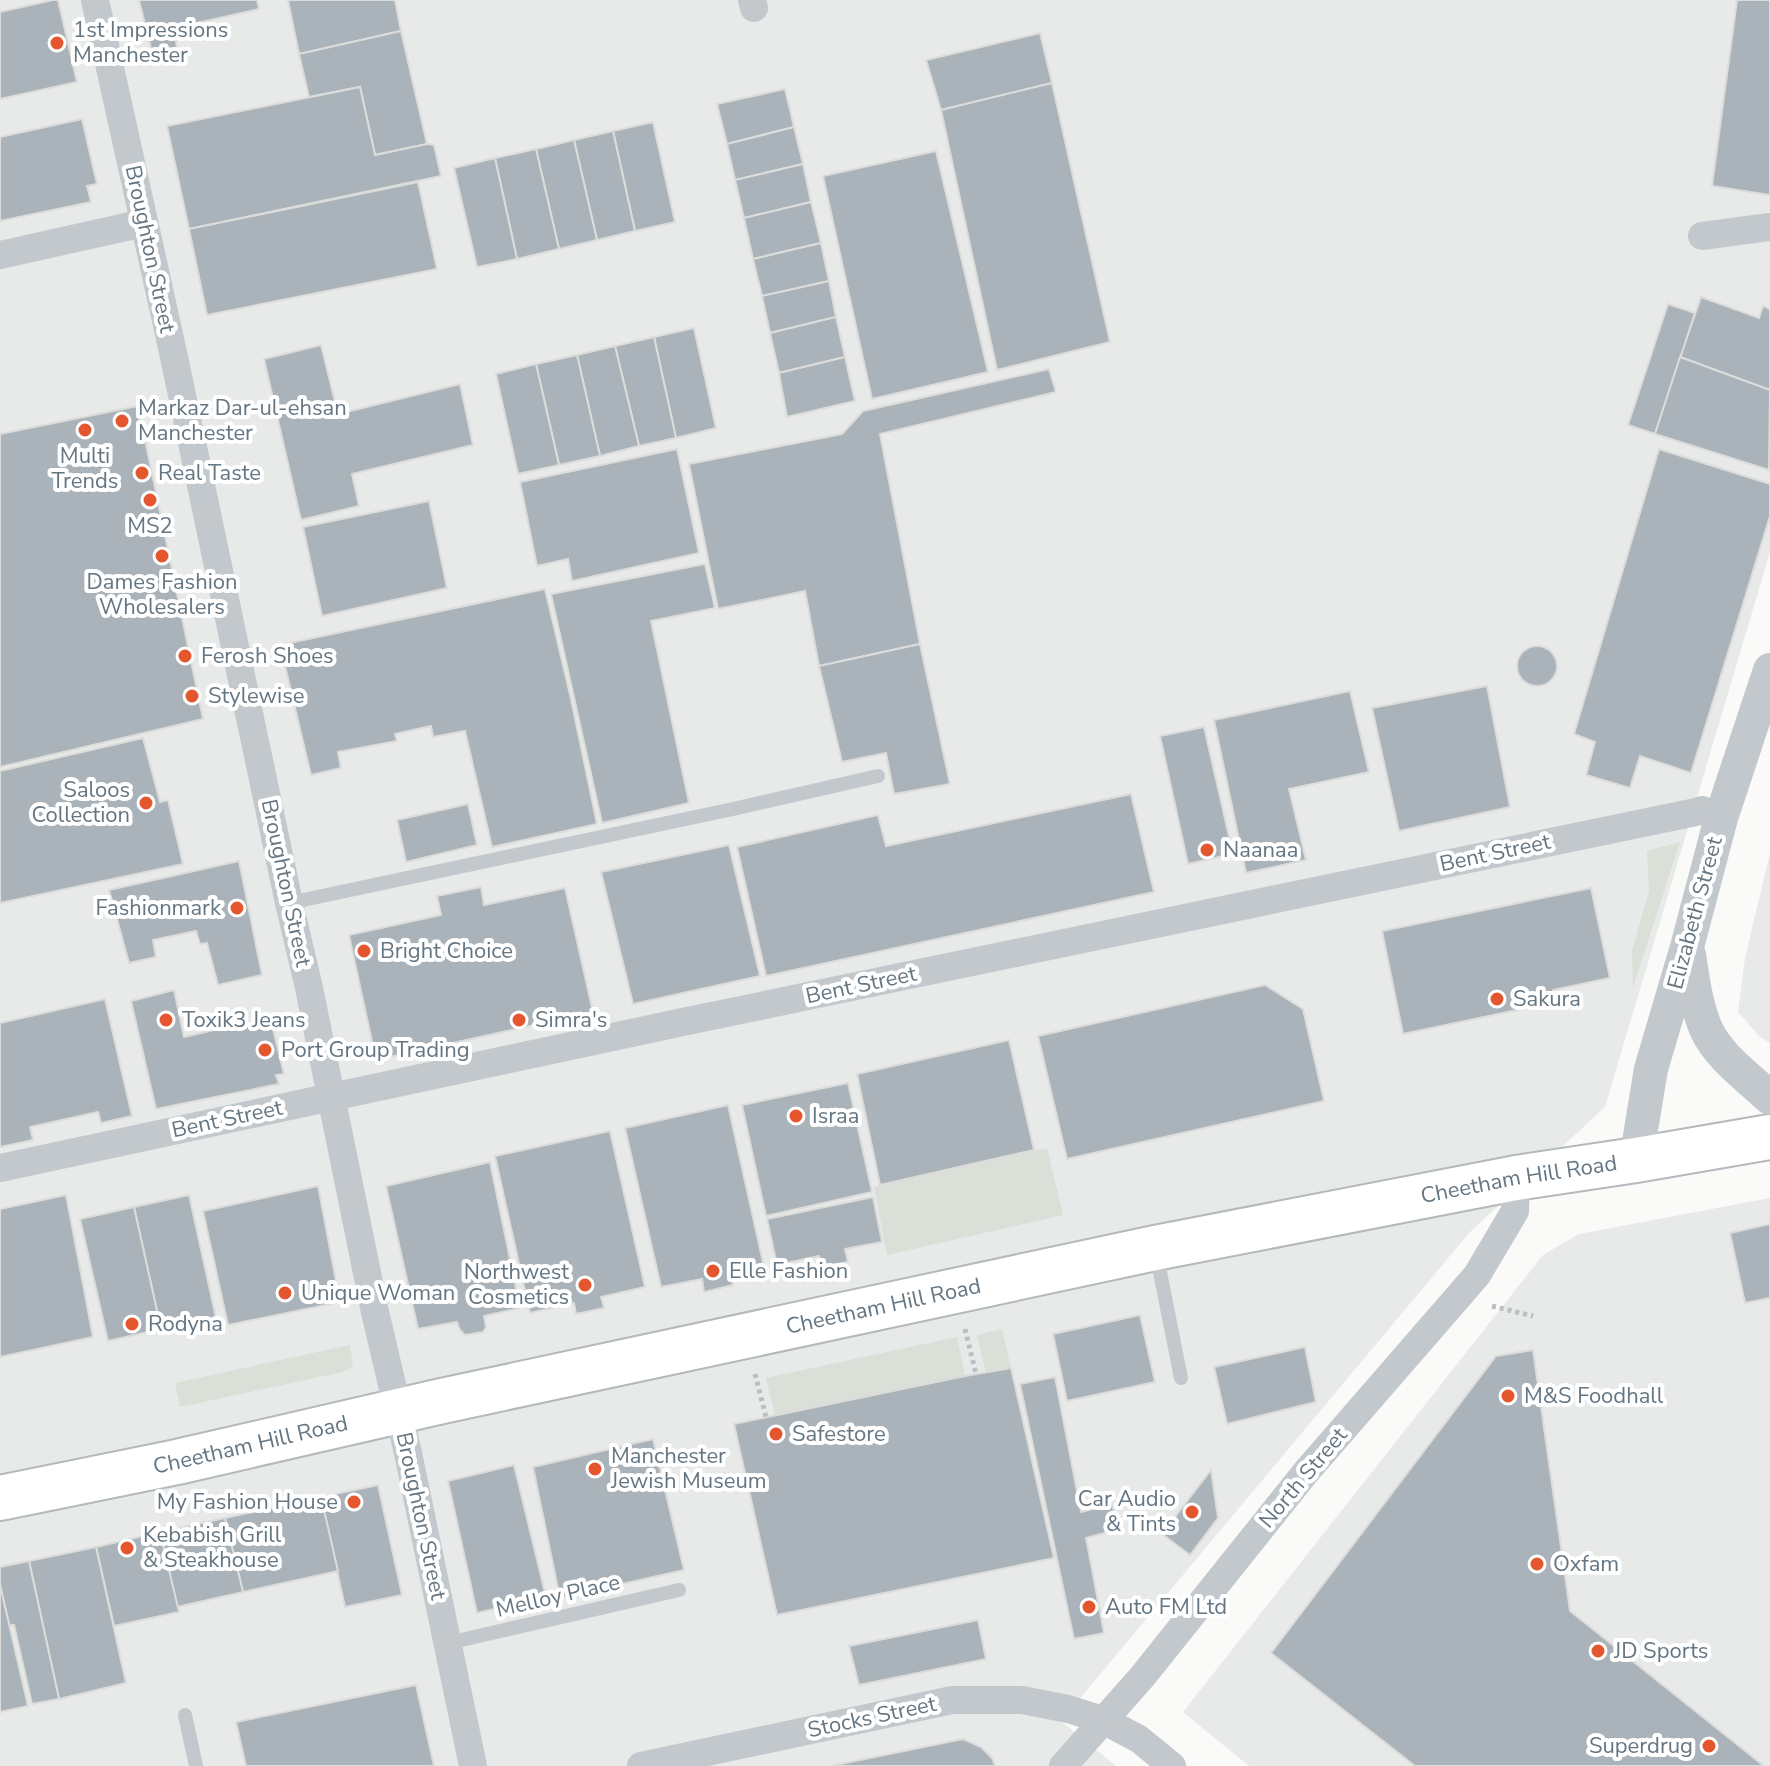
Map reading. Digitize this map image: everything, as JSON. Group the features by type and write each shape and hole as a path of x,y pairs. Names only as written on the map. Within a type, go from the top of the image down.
{"highway":[{"name":"Cheetham Hill Road","path":"0,1498 1155,1248 1516,1178 1770,1137"}],"street":[{"name":"Broughton Street","path":"95,0 473,1766"},
{"path":"0,255 144,223"},
{"path":"1702,236 1770,227"},
{"name":"Elizabeth Street","path":"1636,1160 1651,1069 1721,818 1770,670"},
{"name":"Bent Street","path":"0,1168 1702,810 1721,818"},
{"path":"1687,947 1699,1009 1707,1030 1727,1058 1770,1098"},
{"name":"North Street","path":"1063,1766 1142,1677 1306,1472 1477,1275 1515,1211 1516,1178"},
{"name":"Stocks Street","path":"641,1766 952,1700 1022,1700 1068,1709 1103,1720 1139,1739 1172,1766"}],"lane":[{"path":"289,903 878,776"},
{"path":"1155,1248 1181,1378"},
{"name":"Melloy Place","path":"448,1643 679,1590"},
{"path":"185,1715 196,1766"}],"path":[{"path":"1492,1306 1533,1316"},
{"path":"965,1329 976,1374"},
{"path":"755,1374 766,1417"}],"shaded area":[{"path":"0,0 1770,0 1770,552 1605,1107 1469,1233 1061,1721 1116,1766 0,1766"},
{"path":"1680,842 1633,987 1632,951 1649,891 1647,851"},
{"path":"1770,853 1770,1043 1760,1037 1738,1012 1745,958"},
{"path":"1047,1148 1063,1215 887,1255 874,1187"},
{"path":"1770,1198 1770,1766 1249,1766 1183,1712 1543,1255 1579,1234"},
{"path":"1002,1329 1011,1368 986,1373 977,1335"},
{"path":"957,1337 965,1376 775,1415 766,1378"},
{"path":"350,1345 353,1366 343,1372 180,1407 175,1383"}],"building":[{"path":"58,0 77,82 0,99 0,12"},
{"path":"139,0 257,0 259,9 174,28 177,48 158,53 151,48"},
{"path":"288,0 395,0 401,31 299,54"},
{"path":"1737,0 1770,0 1770,195 1712,186"},
{"path":"401,31 427,144 375,155 360,87 309,97 299,54"},
{"path":"1040,33 1052,83 941,110 926,60"},
{"path":"1052,83 1110,342 997,370 941,110"},
{"path":"360,87 375,155 434,145 441,176 189,229 167,126"},
{"path":"785,89 794,127 727,144 717,104"},
{"path":"82,119 97,184 87,186 91,202 0,221 0,137"},
{"path":"653,122 675,222 635,231 613,131"},
{"path":"794,127 803,164 735,180 727,144"},
{"path":"613,131 635,231 597,240 574,140"},
{"path":"574,140 597,240 559,249 536,149"},
{"path":"536,149 559,249 517,259 495,158"},
{"path":"936,151 988,372 872,399 823,176"},
{"path":"495,158 517,259 477,267 454,168"},
{"path":"803,164 811,202 744,218 735,180"},
{"path":"418,182 437,269 207,315 189,229"},
{"path":"811,202 821,243 753,259 744,218"},
{"path":"821,243 829,281 762,296 753,259"},
{"path":"829,281 836,317 770,333 762,296"},
{"path":"1701,297 1759,318 1763,306 1770,309 1770,390 1680,357"},
{"path":"1668,304 1695,313 1655,434 1628,425"},
{"path":"836,317 845,357 779,373 770,333"},
{"path":"694,328 716,428 676,438 654,337"},
{"path":"654,337 676,438 639,446 615,346"},
{"path":"321,345 338,414 460,384 473,445 352,474 359,506 301,520 264,359"},
{"path":"615,346 639,446 600,456 577,355"},
{"path":"577,355 600,456 559,465 536,364"},
{"path":"845,357 855,401 787,417 779,373"},
{"path":"1680,357 1770,390 1769,470 1655,434"},
{"path":"536,364 559,465 518,474 496,374"},
{"path":"1049,369 1056,392 880,434 920,644 819,666 805,591 718,609 689,464 842,434 863,411"},
{"path":"138,406 203,719 0,767 0,434"},
{"path":"677,449 699,553 572,581 568,559 537,566 520,482"},
{"path":"1659,449 1770,484 1770,516 1691,773 1640,756 1630,788 1586,775 1595,742 1574,734"},
{"path":"429,501 447,588 322,616 303,527"},
{"path":"705,564 715,608 651,621 689,803 602,823 551,594"},
{"path":"545,589 597,824 492,847 465,731 433,737 431,726 395,734 397,741 338,752 341,768 311,775 280,645"},
{"path":"920,644 950,784 894,794 886,753 842,762 819,666"},
{"path":"1537,646 1551,652 1557,666 1551,680 1537,686 1523,680 1517,666 1523,652"},
{"path":"1487,686 1510,807 1399,831 1372,708"},
{"path":"1350,691 1369,772 1289,789 1306,860 1246,873 1214,720"},
{"path":"1204,727 1233,854 1188,864 1160,736"},
{"path":"143,738 160,802 168,800 183,864 0,903 0,771"},
{"path":"1131,794 1154,892 766,976 737,847 878,815 886,846"},
{"path":"468,804 477,845 406,862 397,820"},
{"path":"729,845 760,976 633,1004 601,872"},
{"path":"239,861 262,975 218,985 207,943 200,944 196,931 153,940 156,957 129,963 109,890"},
{"path":"481,887 484,905 565,888 593,1012 376,1060 349,935 441,915 437,896"},
{"path":"1591,888 1610,978 1553,990 1555,1002 1403,1034 1382,931"},
{"path":"1265,985 1303,1009 1324,1101 1067,1159 1038,1036"},
{"path":"174,990 184,1037 270,1017 284,1074 276,1075 279,1084 156,1109 131,1001"},
{"path":"105,999 132,1116 101,1123 98,1112 30,1127 33,1140 0,1147 0,1023"},
{"path":"1009,1040 1034,1150 880,1185 857,1074"},
{"path":"848,1083 872,1192 766,1216 742,1105"},
{"path":"728,1105 764,1267 730,1274 733,1285 704,1292 702,1279 661,1287 625,1128"},
{"path":"610,1131 645,1287 601,1297 604,1308 576,1314 574,1303 530,1313 495,1156"},
{"path":"490,1162 520,1308 484,1316 486,1327 483,1332 465,1335 457,1322 418,1329 386,1186"},
{"path":"318,1186 340,1302 228,1325 203,1211"},
{"path":"66,1195 93,1337 0,1357 0,1209"},
{"path":"189,1195 216,1318 161,1329 134,1207"},
{"path":"873,1197 882,1242 845,1249 848,1262 821,1267 819,1256 777,1265 767,1219"},
{"path":"134,1207 161,1329 108,1341 80,1219"},
{"path":"1770,1224 1770,1298 1745,1303 1730,1233"},
{"path":"1140,1315 1155,1382 1067,1401 1053,1334"},
{"path":"1305,1347 1316,1402 1227,1424 1214,1367"},
{"path":"1533,1350 1570,1611 1764,1766 1415,1766 1271,1653 1496,1356"},
{"path":"1011,1368 1054,1558 777,1615 734,1424"},
{"path":"1055,1377 1081,1512 1112,1504 1119,1529 1086,1538 1104,1633 1074,1639 1020,1384"},
{"path":"653,1439 684,1570 560,1598 533,1467"},
{"path":"514,1465 546,1597 477,1613 448,1481"},
{"path":"1211,1470 1218,1518 1190,1555 1162,1534"},
{"path":"378,1485 402,1595 345,1607 321,1497"},
{"path":"321,1497 338,1571 243,1592 225,1518"},
{"path":"225,1518 243,1592 177,1607 160,1532"},
{"path":"160,1532 179,1612 114,1626 96,1547"},
{"path":"96,1547 126,1683 59,1699 29,1561"},
{"path":"29,1561 59,1699 32,1704 14,1625 9,1625 0,1585 0,1567"},
{"path":"0,1585 28,1706 0,1712"},
{"path":"978,1620 986,1659 859,1685 849,1646"},
{"path":"416,1685 434,1766 246,1766 236,1722"},
{"path":"963,1739 981,1747 995,1766 831,1766"}],"place":[{"name":"1st Impressions Manchester","path":"57,43"},
{"name":"Markaz Dar-ul-ehsan Manchester","path":"122,421"},
{"name":"Multi Trends","path":"85,430"},
{"name":"Real Taste","path":"142,473"},
{"name":"MS2","path":"150,500"},
{"name":"Dames Fashion Wholesalers","path":"162,556"},
{"name":"Ferosh Shoes","path":"185,656"},
{"name":"Stylewise","path":"192,696"},
{"name":"Saloos Collection","path":"146,803"},
{"name":"Naanaa","path":"1207,850"},
{"name":"Fashionmark","path":"237,908"},
{"name":"Bright Choice","path":"364,951"},
{"name":"Sakura","path":"1497,999"},
{"name":"Toxik3 Jeans","path":"166,1020"},
{"name":"Simra's","path":"519,1020"},
{"name":"Port Group Trading","path":"265,1050"},
{"name":"Israa","path":"796,1116"},
{"name":"Elle Fashion","path":"713,1271"},
{"name":"Northwest Cosmetics","path":"585,1285"},
{"name":"Unique Woman","path":"285,1293"},
{"name":"Rodyna","path":"132,1324"},
{"name":"M&S Foodhall","path":"1508,1396"},
{"name":"Safestore","path":"776,1434"},
{"name":"Manchester Jewish Museum","path":"595,1469"},
{"name":"My Fashion House","path":"354,1502"},
{"name":"Car Audio & Tints","path":"1192,1512"},
{"name":"Kebabish Grill & Steakhouse","path":"127,1548"},
{"name":"Oxfam","path":"1537,1564"},
{"name":"Auto FM Ltd","path":"1089,1607"},
{"name":"JD Sports","path":"1598,1651"},
{"name":"Superdrug","path":"1709,1746"}]}
